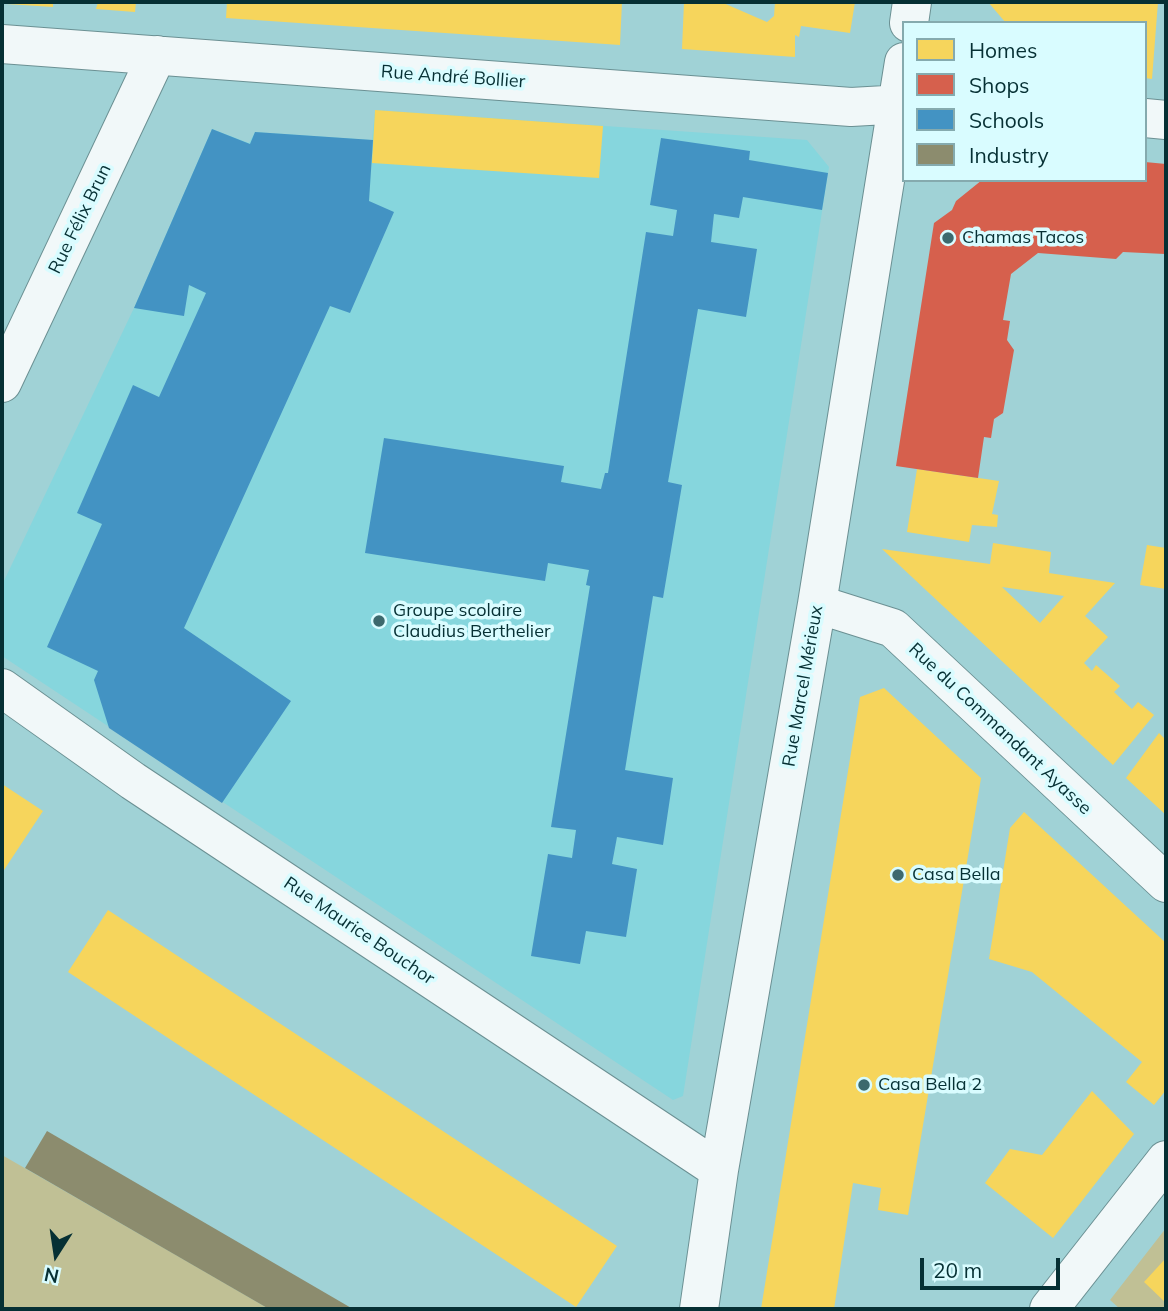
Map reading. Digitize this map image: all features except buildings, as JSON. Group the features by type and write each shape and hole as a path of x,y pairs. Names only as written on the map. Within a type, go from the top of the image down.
{"street":[{"path":"909,21 912,2"},
{"name":"Rue André Bollier","path":"2,44 851,107 901,104"},
{"name":"Rue Félix Brun","path":"2,383 158,55"},
{"name":"Rue Marcel Mérieux","path":"699,1309 719,1170 901,104"},
{"path":"1147,118 1166,120"},
{"name":"Rue du Commandant Ayasse","path":"817,604 892,628 1166,883"},
{"name":"Rue Maurice Bouchor","path":"2,688 133,781 719,1170"},
{"path":"1049,1309 1166,1160"}],"shaded area":[{"name":"Groupe scolaire Claudius Berthelier","path":"375,110 807,140 829,167 683,1096 673,1100 2,656 2,585 134,308 212,129 249,143 255,132 372,140"}],"green space":[{"path":"2,1155 214,1277 269,1309 2,1309"},
{"path":"1166,1228 1166,1309 1120,1309 1110,1300"}],"place":[{"name":"Chamas Tacos","path":"948,238"},
{"name":"Groupe scolaire Claudius Berthelier","path":"379,621"},
{"name":"Casa Bella","path":"898,875"},
{"name":"Casa Bella 2","path":"864,1085"}]}
